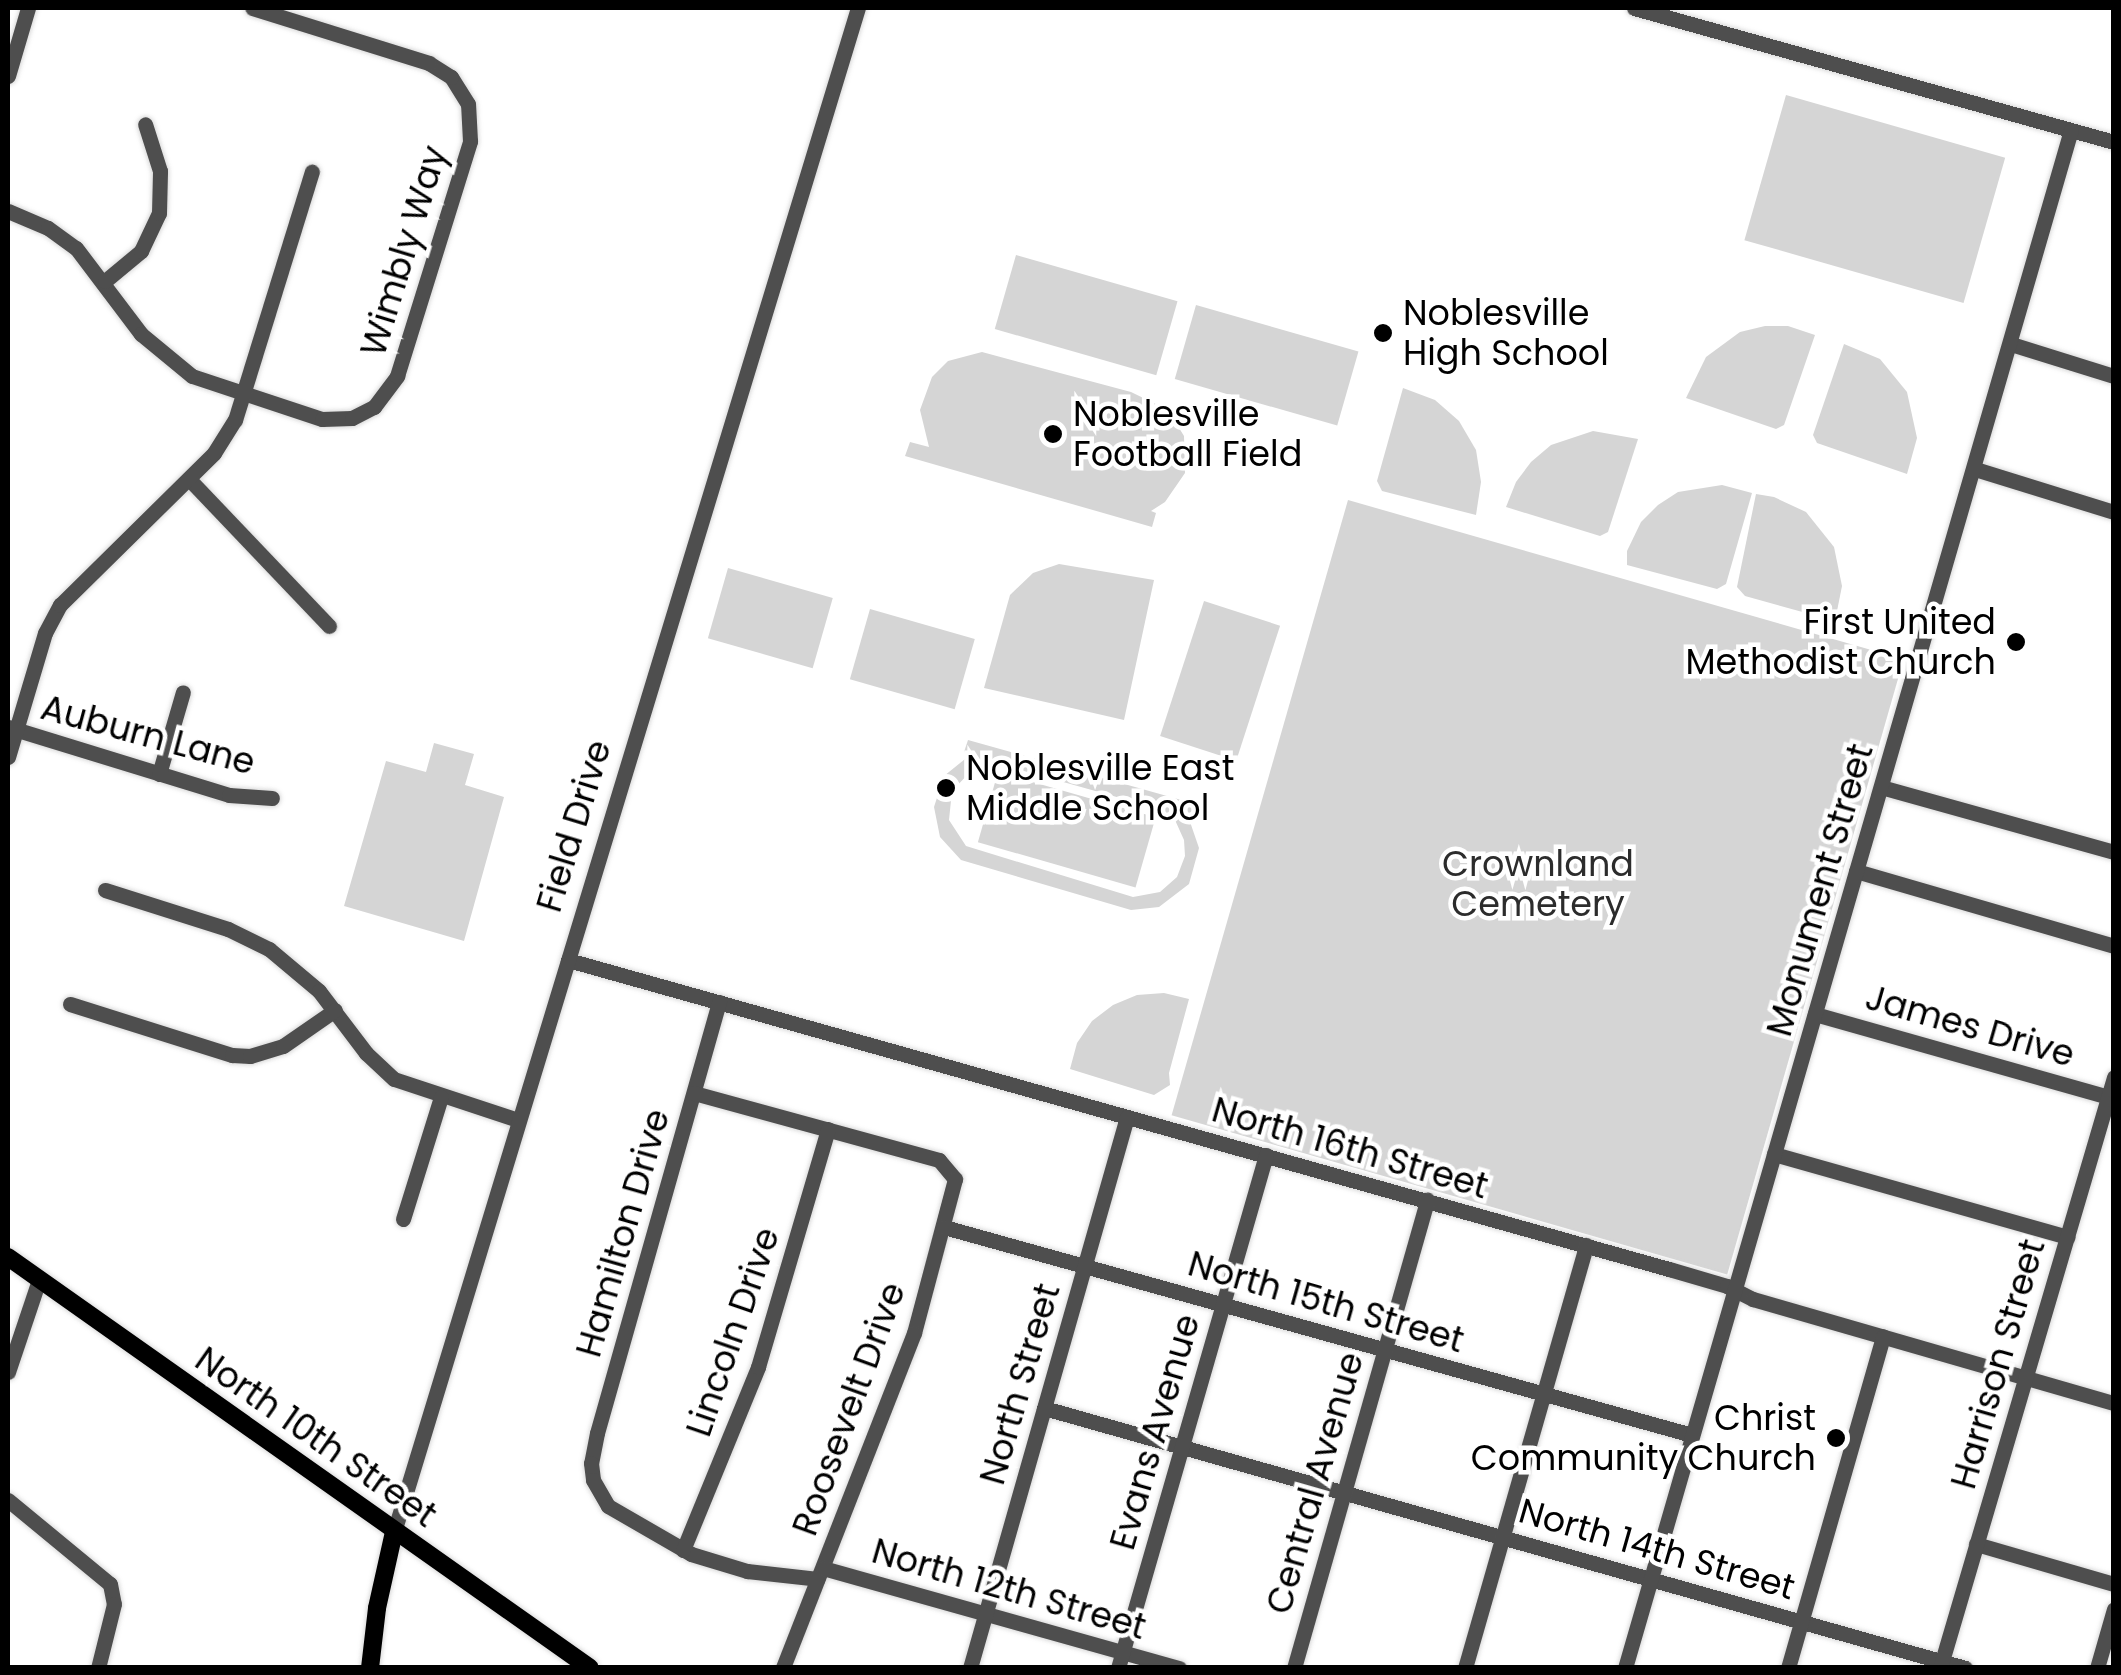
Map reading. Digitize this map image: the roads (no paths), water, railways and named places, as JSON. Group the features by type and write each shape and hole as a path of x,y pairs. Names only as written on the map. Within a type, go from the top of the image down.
{"main road":[{"name":"North 10th Street","path":"8,1257 590,1668"},
{"name":"Field Drive","path":"370,1668 377,1608 394,1532"}],"street":[{"path":"8,76 28,8"},
{"name":"Wimbly Way","path":"8,211 67,241 105,280 142,334 192,376 310,416 341,420 374,407 392,388 470,141 470,111 457,84 429,63 252,8"},
{"name":"Field Drive","path":"394,1532 858,8"},
{"path":"1634,8 2114,142"},
{"path":"105,280 141,251 159,213 160,171 145,124"},
{"name":"Monument Street","path":"1625,1668 2071,130"},
{"path":"8,757 12,728 60,605 220,445 244,396 312,172"},
{"path":"2011,344 2114,376"},
{"path":"1975,469 2114,512"},
{"path":"189,478 330,626"},
{"path":"159,774 183,692"},
{"name":"Auburn Lane","path":"12,728 229,795 272,798"},
{"path":"1881,787 2114,852"},
{"path":"1856,871 2114,946"},
{"path":"105,890 245,936 289,963 334,1010 384,1072 441,1097 518,1120"},
{"name":"North 16th Street","path":"568,960 1427,1200 1734,1289 1754,1300 2114,1402"},
{"name":"Hamilton Drive","path":"593,1480 591,1463 598,1433 718,1002"},
{"path":"70,1004 232,1055 250,1056 283,1046 334,1010"},
{"name":"James Drive","path":"1815,1014 2108,1096"},
{"name":"Harrison Street","path":"1941,1664 2114,1078"},
{"path":"694,1093 828,1128"},
{"path":"404,1219 441,1097"},
{"name":"North Street","path":"970,1668 1127,1117"},
{"name":"Roosevelt Drive","path":"783,1668 914,1333 955,1184 950,1168 939,1160 828,1128"},
{"name":"Lincoln Drive","path":"683,1550 758,1367 828,1128"},
{"path":"1774,1154 2067,1237"},
{"name":"Evans Avenue","path":"1120,1660 1266,1155"},
{"name":"Central Avenue","path":"1294,1668 1427,1200"},
{"name":"North 15th Street","path":"944,1227 1692,1435"},
{"path":"1465,1668 1586,1246"},
{"path":"8,1372 39,1280"},
{"path":"1788,1668 1883,1336"},
{"name":"North 14th Street","path":"1044,1408 1965,1668"},
{"name":"North 12th Street","path":"593,1480 608,1506 683,1550 730,1567 821,1574 985,1614 1120,1660 1179,1668"},
{"path":"8,1500 110,1584 114,1604 98,1668"},
{"path":"1976,1544 2114,1584"},
{"path":"2097,1668 2114,1608"}],"place":[{"name":"Noblesville High School","path":"1383,333"},
{"name":"Noblesville Football Field","path":"1053,434"},
{"name":"First United Methodist Church","path":"2016,642"},
{"name":"Noblesville East Middle School","path":"946,788"},
{"name":"Christ Community Church","path":"1836,1438"}],"park label":[{"name":"Crownland Cemetery","path":"1538,884"}]}
